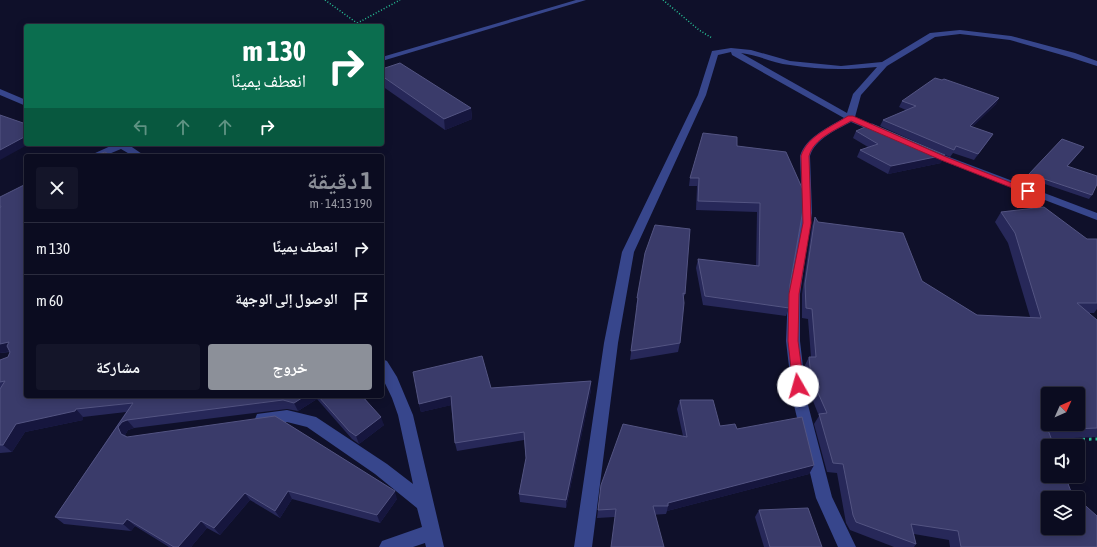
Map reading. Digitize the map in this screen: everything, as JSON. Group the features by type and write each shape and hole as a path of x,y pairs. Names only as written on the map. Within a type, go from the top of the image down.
{"street":[{"path":"384,57 583,0"},
{"path":"847,547 824,498 800,401 793,341 794,294 807,218 805,156 807,149 816,139 850,118 857,94 884,64 933,35 960,32 1012,38 1064,52 1097,64"},
{"path":"583,547 611,343 628,252 702,95 716,53 731,50 751,52 789,63 841,68 884,64"},
{"path":"731,50 850,118 892,136"},
{"path":"0,92 24,102"},
{"path":"100,154 118,146"},
{"path":"125,146 137,154"},
{"path":"922,149 943,159 1097,217"},
{"path":"384,368 401,398 410,425 433,540 388,547"},
{"path":"248,421 286,416 311,422 381,469 425,504"}],"path":[{"path":"325,0 357,24 400,0"},
{"path":"663,0 699,30 731,50"},
{"path":"1085,439 1097,439"}],"building":[{"path":"400,63 471,108 444,119 384,77 384,68"},
{"path":"935,78 942,80 944,79 999,98 970,126 993,134 978,154 956,146 954,150 883,120 916,106 902,101"},
{"path":"0,115 24,123 24,137 0,150"},
{"path":"872,124 945,155 891,166 860,150 878,144 856,131"},
{"path":"703,133 737,137 737,146 786,152 803,190 804,204 790,285 789,308 705,296 698,259 759,266 760,203 698,201 699,178 690,178"},
{"path":"1062,139 1084,147 1067,166 1097,176 1097,184 1092,195 1029,174"},
{"path":"24,185 24,398 302,398 294,403 283,400 127,420 122,422 118,427 121,434 127,437 275,416 395,491 377,515 288,491 275,511 245,493 214,528 201,521 178,547 174,547 127,519 123,524 55,517 133,403 76,409 75,411 16,424 3,445 0,445 0,389 5,381 0,382 0,360 8,357 10,352 7,346 9,342 0,344 0,197"},
{"path":"1044,207 1087,239 1097,239 1097,303 1077,303 1097,320 1097,428 1085,428 1085,387 1041,387 1041,431 1048,431 1051,439 1041,439 1041,483 1068,483 1071,491 1041,491 1041,535 1085,535 1085,505 1097,516 1097,547 961,547 958,531 911,524 916,544 856,522 853,515 843,464 833,463 819,414 827,413 811,377 809,357 816,357 812,309 806,308 805,284 815,217 818,222 903,233 922,281 977,315 1041,318 1015,233 1001,212"},
{"path":"655,225 690,229 685,294 683,293 684,303 680,343 631,351 637,298 645,253"},
{"path":"482,356 491,388 591,381 566,500 519,494 526,458 524,432 455,443 451,396 419,404 413,372"},
{"path":"320,398 364,398 381,417 356,436 349,431"},
{"path":"680,400 713,400 720,426 735,424 737,429 802,417 814,465 668,503 668,506 653,506 664,547 611,547 616,509 598,510 601,485 623,424 687,437"},
{"path":"808,508 822,547 770,547 759,510"}],"route":[{"path":"798,386 793,341 794,294 807,223 804,162 807,149 816,139 850,118 943,159 1028,191"}]}
